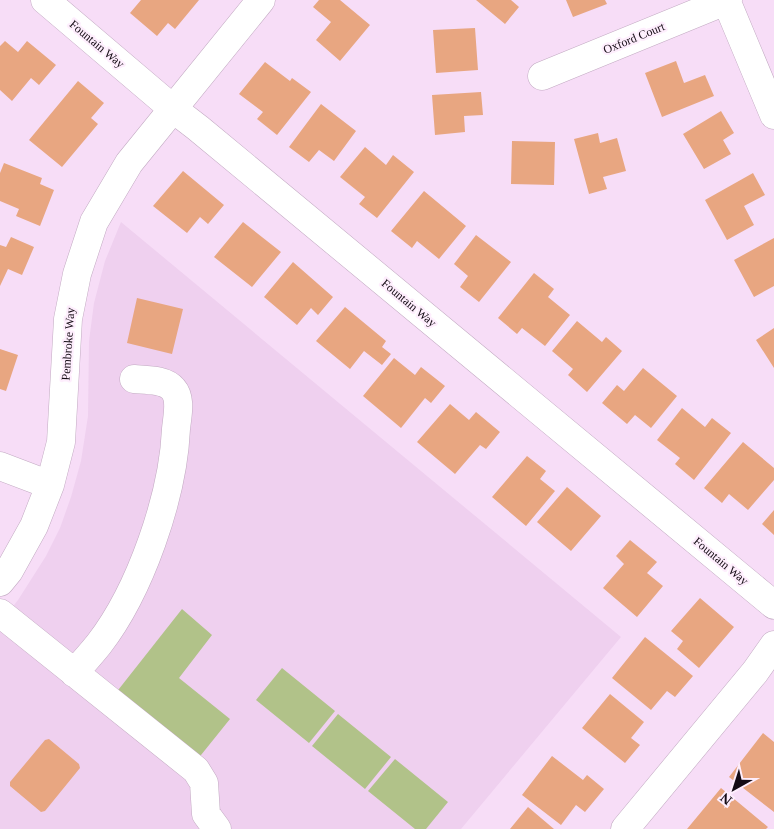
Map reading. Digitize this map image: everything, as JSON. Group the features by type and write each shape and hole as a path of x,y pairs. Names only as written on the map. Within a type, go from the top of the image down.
{"street":[{"name":"Fountain Way","path":"44,0 774,605"},
{"name":"Pembroke Way","path":"0,582 9,571 34,526 50,485 61,442 68,319 77,274 94,222 129,162 261,0"},
{"name":"Oxford Court","path":"542,76 727,0"},
{"path":"727,0 774,115"},
{"path":"74,673 99,644 122,608 142,569 160,516 175,454 178,397 172,388 163,382 134,379"},
{"path":"0,466 50,485"},
{"path":"0,614 196,770 204,783 206,814 217,829"},
{"path":"625,829 755,672 774,645"}],"shaded area":[{"path":"121,222 621,637 461,829 0,829 0,623 18,600 46,556 60,528 71,497 81,461 88,416 89,341 94,303 105,261"}],"green space":[{"path":"182,609 212,635 179,678 230,719 197,760 115,694"},
{"path":"282,668 335,711 309,743 256,700"},
{"path":"338,714 391,757 365,789 312,746"},
{"path":"395,759 448,802 426,829 415,829 368,791"}],"building":[{"path":"141,0 199,0 175,29 168,23 157,36 130,13"},
{"path":"319,0 340,0 370,25 340,61 316,40 331,22 313,7"},
{"path":"476,0 511,0 519,7 505,24"},
{"path":"566,0 605,0 607,4 573,17"},
{"path":"475,28 478,70 436,73 433,30"},
{"path":"5,41 18,52 27,41 56,65 39,85 31,78 12,101 0,90 0,46"},
{"path":"676,61 684,83 705,75 714,96 662,117 645,73"},
{"path":"265,62 290,81 292,78 311,92 277,135 257,119 263,112 239,94"},
{"path":"78,81 104,103 91,118 98,124 62,167 29,140"},
{"path":"481,92 483,115 464,116 465,132 435,135 432,95"},
{"path":"321,104 356,131 334,161 319,150 309,162 289,147"},
{"path":"721,111 734,133 723,140 731,154 704,169 683,134"},
{"path":"598,133 600,143 617,138 626,171 603,177 607,189 589,194 574,139"},
{"path":"512,141 555,142 554,185 511,184"},
{"path":"365,147 386,165 393,155 414,172 377,218 359,204 365,197 340,177"},
{"path":"4,163 42,178 40,184 54,190 40,226 16,216 19,209 0,201 0,173"},
{"path":"183,171 224,205 208,224 200,217 187,233 153,206"},
{"path":"753,173 765,195 744,206 754,225 727,240 705,200"},
{"path":"424,191 466,226 439,259 417,241 412,248 391,231"},
{"path":"243,222 281,252 252,287 214,257"},
{"path":"476,235 511,262 479,302 460,287 468,276 454,264"},
{"path":"11,237 34,247 22,275 8,269 0,286 0,245 6,247"},
{"path":"774,238 774,286 754,297 734,260"},
{"path":"293,262 333,297 318,315 311,308 297,325 264,297"},
{"path":"534,273 554,289 548,297 570,315 545,346 522,328 517,334 498,318"},
{"path":"137,298 183,309 172,354 127,343"},
{"path":"345,307 386,341 382,347 391,354 382,365 364,351 350,369 316,341"},
{"path":"577,321 602,342 606,337 622,351 587,392 568,375 573,369 552,351"},
{"path":"774,328 774,368 756,340"},
{"path":"0,349 18,355 6,391 0,389"},
{"path":"394,358 415,375 421,367 445,386 431,403 425,398 401,428 363,396"},
{"path":"643,368 677,396 651,428 635,415 627,424 602,403 617,385 624,391"},
{"path":"450,404 469,420 476,412 500,432 486,449 480,445 455,474 417,442"},
{"path":"682,408 705,427 712,418 731,433 694,480 675,464 680,458 657,440"},
{"path":"743,442 774,468 774,480 748,510 729,494 722,503 704,488"},
{"path":"527,456 546,471 540,479 555,491 526,526 492,497"},
{"path":"567,487 601,516 571,551 537,522"},
{"path":"774,510 774,535 762,524"},
{"path":"630,540 657,562 647,573 663,586 637,617 603,588 624,564 616,556"},
{"path":"700,598 734,627 699,668 677,649 683,641 671,631"},
{"path":"645,637 693,676 675,697 667,691 651,710 612,678"},
{"path":"610,694 644,722 631,738 640,745 625,763 582,728"},
{"path":"763,733 774,742 774,812 729,777"},
{"path":"49,739 79,764 80,768 45,811 41,812 10,786 10,782 45,740"},
{"path":"552,756 583,780 587,775 604,789 585,812 576,805 561,825 522,795"},
{"path":"721,788 768,827 766,829 687,829"},
{"path":"528,807 554,829 510,829"}]}
